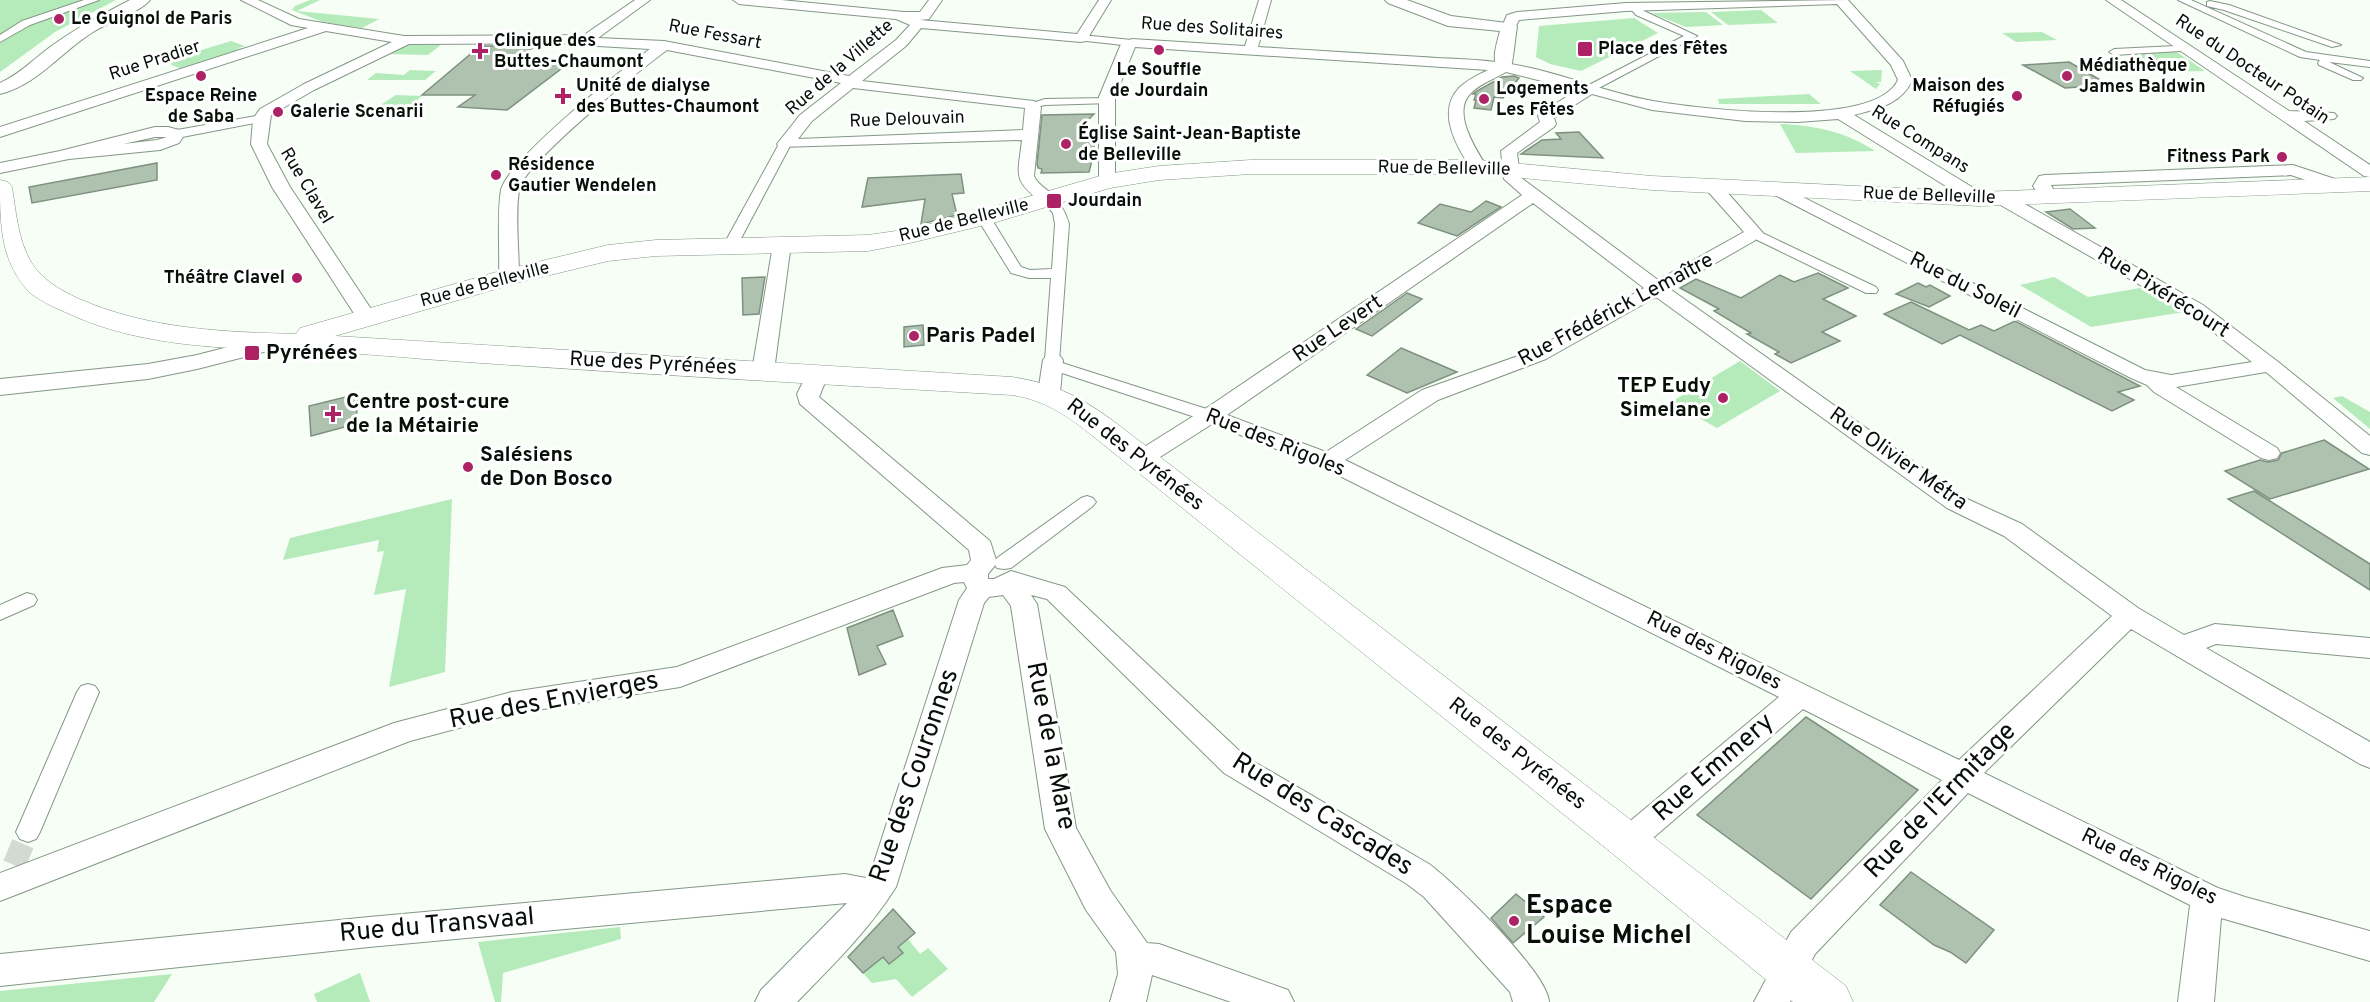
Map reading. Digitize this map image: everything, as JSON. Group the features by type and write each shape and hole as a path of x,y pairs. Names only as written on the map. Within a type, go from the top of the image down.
{"main road":[{"name":"Rue de Belleville","path":"274,342 323,332 509,277 626,250 868,243 910,236 984,218 1107,181 1158,173 1251,167 1479,167 1713,187 1979,199 2370,184"},
{"path":"0,187 10,250 19,266 31,279 55,298 120,324 221,339 274,342"},
{"name":"Rue des Pyrénées","path":"274,342 342,344 1012,386 1052,373 1070,403 1628,841 1695,897 1780,985 1829,1002"}],"street":[{"path":"0,28 26,23 94,0"},
{"path":"0,89 23,79 56,50 88,28 141,0"},
{"name":"Rue Fessart","path":"247,0 296,22 407,40 587,39 598,42 664,45 851,82 1032,105 1045,102 1107,101"},
{"path":"587,39 644,0"},
{"name":"Rue de la Villette","path":"739,0 787,3 905,16 921,20"},
{"name":"Rue de la Villette","path":"730,246 785,144 806,118 901,43 936,0"},
{"path":"1081,38 1105,0"},
{"path":"1250,52 1265,0"},
{"path":"1393,0 1448,21 1509,27"},
{"path":"1509,170 1511,157 1509,151 1548,124 1546,116 1591,88 1692,36 1640,13 1620,0"},
{"path":"1479,167 1460,136 1456,105 1466,89 1503,68 1504,49 1512,18 1634,7 1836,0"},
{"name":"Rue des Solitaires","path":"921,20 1132,43 1503,68 1652,105 1713,114 1766,117 1841,114 1881,103 1901,89 1905,80 1898,64 1841,0"},
{"name":"Rue du Docteur Potain","path":"2112,0 2370,172"},
{"path":"2183,0 2357,78"},
{"path":"2190,0 2226,7 2336,45"},
{"path":"269,10 289,3"},
{"path":"0,39 26,23"},
{"name":"Rue Pradier","path":"0,132 322,28"},
{"path":"0,168 69,154 159,145 173,140 177,134 261,119 265,112 309,87 407,40"},
{"path":"1107,181 1107,101 1126,47 1132,43"},
{"path":"509,277 510,188 526,163 630,70 664,45"},
{"path":"2114,52 2176,49"},
{"path":"2355,51 2370,57"},
{"path":"2304,55 2370,64"},
{"path":"1032,105 1026,176 1029,184 1048,199 1062,219 1052,373"},
{"name":"Rue Compans","path":"1841,114 1979,199"},
{"path":"2285,116 2329,116"},
{"name":"Rue Clavel","path":"261,119 259,144 281,187 367,318"},
{"name":"Rue Delouvain","path":"785,144 1030,135"},
{"name":"Rue Olivier Métra","path":"1509,170 1512,179 1659,290 1947,497 2013,530 2128,615 2370,756"},
{"path":"1713,187 1754,233 1872,290"},
{"name":"Rue du Soleil","path":"1777,189 2138,374 2155,380 2171,381 2270,365"},
{"name":"Rue Levert","path":"1141,459 1210,416 1534,195"},
{"name":"Rue Pixérécourt","path":"2003,198 2196,309 2270,365 2370,448"},
{"path":"984,218 1016,270 1029,274 1059,273"},
{"name":"Rue Frédérick Lemaître","path":"1328,462 1430,395 1539,355 1659,290 1754,233"},
{"path":"763,371 781,251 784,245"},
{"name":"Rue de Belleville","path":"0,387 62,382 148,370 196,362 274,342"},
{"name":"Rue des Rigoles","path":"1052,373 1210,416 1328,462 1939,766 1964,775 2208,898 2245,912 2370,946"},
{"name":"Rue de la Mare","path":"817,375 808,399 976,542 981,547 994,575 1024,604 1061,830 1098,900 1131,945 1135,957"},
{"name":"Rue du Soleil","path":"2155,380 2162,387 2269,453"},
{"path":"994,575 1087,502"},
{"name":"Rue des Envierges","path":"6,879 404,731 512,703 680,677 951,574 994,575"},
{"name":"Rue des Couronnes","path":"773,1002 875,894 892,859 972,600 994,575"},
{"name":"Rue des Cascades","path":"994,575 1056,593 1235,765 1418,874 1435,887 1522,981 1531,996 1531,1002"},
{"path":"0,613 27,600"},
{"name":"Rue de l'Ermitage","path":"1780,985 1803,944 1964,775 2128,615"},
{"path":"2182,646 2215,634 2370,648"},
{"path":"28,832 88,692"},
{"name":"Rue Emmery","path":"1628,841 1800,695"},
{"name":"Rue du Transvaal","path":"0,970 369,932 844,888 875,894"},
{"path":"2196,1002 2208,898"},
{"path":"1128,1002 1135,974 1135,957 1159,960 1276,1002"}],"green space":[{"path":"0,0 116,0 55,32 0,72"},
{"path":"310,0 320,0 297,11 379,19 362,28 323,22 292,10 295,6"},
{"path":"1761,10 1778,23 1728,25 1711,12"},
{"path":"1706,12 1723,25 1686,27 1651,13"},
{"path":"1634,18 1658,33 1581,71 1550,64 1536,57 1539,26"},
{"path":"2042,32 2057,40 2016,42 2002,33"},
{"path":"231,41 245,46 235,49 249,47 181,69 170,64 185,55"},
{"path":"442,44 428,55 385,54 406,45"},
{"path":"2175,51 2205,71 2165,72 2129,54"},
{"path":"410,70 436,71 425,80 367,80 376,73 404,75"},
{"path":"1882,70 1881,82 1876,82 1880,84 1876,89 1850,71"},
{"path":"1809,94 1821,104 1719,104 1718,99"},
{"path":"396,95 422,96 400,115 375,119 379,106"},
{"path":"1780,124 1805,126 1841,134 1875,151 1796,153"},
{"path":"2054,277 2088,297 2146,287 2184,312 2091,327 2020,285"},
{"name":"TEP Eudy Simelane","path":"1740,361 1780,391 1717,428 1671,402"},
{"path":"2342,396 2370,412 2370,429 2333,398"},
{"path":"452,499 445,672 389,687 406,589 374,595 384,551 377,552 379,540 283,560 290,538"},
{"path":"620,927 621,939 503,973 501,1002 495,1002 478,942"},
{"path":"908,939 920,954 928,948 948,969 912,997 896,979 872,983 863,973 883,957 889,964 897,947"},
{"path":"360,973 370,1002 317,1002 314,994"},
{"path":"172,974 154,1002 0,1002 0,991"}],"building":[{"path":"480,46 536,46 516,57 573,60 507,110 458,107 475,95 422,95"},
{"name":"Médiathèque James Baldwin","path":"2069,62 2109,85 2065,88 2023,65"},
{"path":"1502,77 1519,78 1503,98 1494,97 1491,110 1474,108 1476,94 1473,94 1475,92"},
{"name":"Église Saint-Jean-Baptiste de Belleville","path":"1094,114 1081,127 1091,129 1089,131 1094,133 1094,153 1089,172 1041,173 1042,169 1038,168 1037,164 1042,115"},
{"path":"1579,132 1603,158 1521,154 1542,140 1561,139 1556,133"},
{"path":"157,163 157,180 32,203 29,187"},
{"path":"961,174 964,193 952,194 957,215 921,224 925,199 862,207 868,178"},
{"path":"1486,201 1501,207 1457,236 1418,223 1440,204 1471,212"},
{"path":"2070,209 2095,228 2073,229 2046,212"},
{"path":"1818,273 1848,288 1823,299 1856,316 1822,332 1840,341 1791,363 1775,354 1779,352 1747,334 1751,333 1714,311 1719,309 1680,288 1696,279 1741,298 1780,275 1794,282"},
{"path":"765,277 759,314 743,315 742,278"},
{"path":"1918,283 1926,287 1930,285 1950,296 1929,307 1896,294"},
{"path":"1407,293 1422,299 1372,336 1356,329"},
{"path":"1911,302 1969,330 1981,325 1994,331 2015,321 2140,386 2118,392 2134,400 2112,411 1960,335 1942,344 1884,314"},
{"name":"Paris Padel","path":"923,325 924,345 904,347 904,327"},
{"path":"1401,348 1457,372 1407,393 1367,375"},
{"name":"Centre post-cure de la Métairie","path":"358,394 356,424 311,436 309,406"},
{"path":"2324,440 2369,469 2270,499 2225,471 2260,460 2268,462 2278,460 2282,453"},
{"path":"2254,491 2370,564 2370,590 2228,499"},
{"path":"893,610 903,636 877,646 886,664 859,675 847,628"},
{"path":"1806,717 1918,790 1811,899 1697,815"},
{"path":"1911,872 1994,930 1966,963 1934,945 1880,905"},
{"name":"Espace Louise Michel","path":"1516,894 1544,917 1513,943 1491,918"},
{"path":"893,909 915,933 898,947 903,953 889,964 883,957 863,973 848,957"}],"tunnel":[{"path":"14,865 28,832"}],"place":[{"name":"Le Guignol de Paris","path":"59,19"},
{"name":"Place des Fêtes","path":"1585,49"},
{"name":"Le Souffle de Jourdain","path":"1159,50"},
{"name":"Clinique des Buttes-Chaumont","path":"480,51"},
{"name":"Espace Reine de Saba","path":"201,76"},
{"name":"Médiathèque James Baldwin","path":"2067,76"},
{"name":"Unité de dialyse des Buttes-Chaumont","path":"563,96"},
{"name":"Maison des Réfugiés","path":"2017,96"},
{"name":"Logements Les Fêtes","path":"1484,99"},
{"name":"Galerie Scenarii","path":"278,112"},
{"name":"Église Saint-Jean-Baptiste de Belleville","path":"1066,144"},
{"name":"Fitness Park","path":"2282,157"},
{"name":"Résidence Gautier Wendelen","path":"496,175"},
{"name":"Jourdain","path":"1054,201"},
{"name":"Théâtre Clavel","path":"297,278"},
{"name":"Paris Padel","path":"914,336"},
{"name":"Pyrénées","path":"252,353"},
{"name":"TEP Eudy Simelane","path":"1723,398"},
{"name":"Centre post-cure de la Métairie","path":"333,414"},
{"name":"Salésiens de Don Bosco","path":"468,467"},
{"name":"Espace Louise Michel","path":"1514,921"}]}
